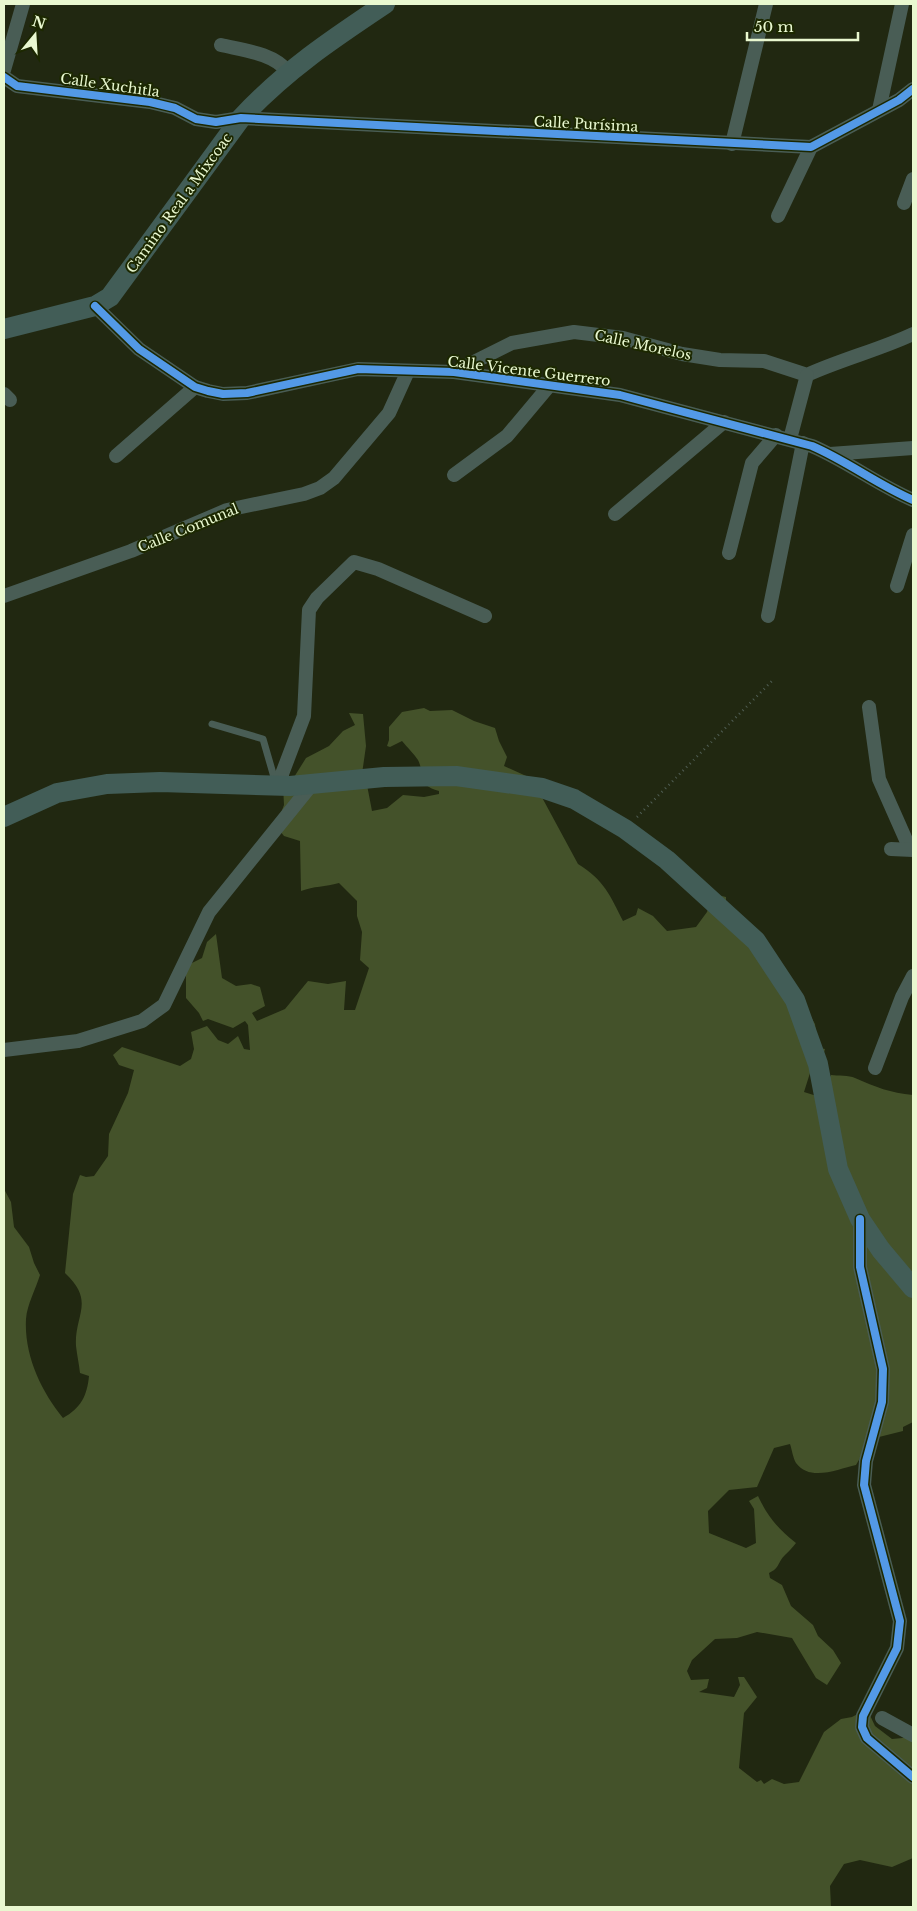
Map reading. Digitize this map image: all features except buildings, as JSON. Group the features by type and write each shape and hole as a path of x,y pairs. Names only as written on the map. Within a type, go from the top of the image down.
{"main road":[{"name":"Camino Real a Mixcoac","path":"4,328 95,306 110,297 242,118 288,72 385,4"},
{"path":"4,817 58,793 107,784 160,782 280,786 384,777 477,777 542,788 574,799 625,829 667,860 756,941 796,1000 818,1064 838,1169 860,1219 880,1250 913,1288"}],"street":[{"path":"4,70 23,4"},
{"path":"732,144 766,4"},
{"path":"879,110 902,4"},
{"path":"221,45 272,59 284,66 288,72"},
{"name":"Calle Xuchitla","path":"4,77 17,86 150,102 175,108 196,119 216,122 242,118"},
{"name":"Calle Purísima","path":"242,118 732,144 811,146 879,110 913,89"},
{"path":"778,216 811,146"},
{"path":"904,203 913,180"},
{"name":"Calle Vicente Guerrero","path":"95,306 140,349 195,387 223,394 247,393 358,369 454,372 620,395 796,441 830,454 889,490 913,500"},
{"name":"Calle Morelos","path":"454,372 512,343 574,332 623,338 682,354 720,360 764,361 807,375"},
{"path":"768,616 807,375 913,334"},
{"name":"Calle Comunal","path":"4,596 131,551 227,510 304,494 320,488 334,478 389,413 408,371"},
{"path":"454,475 507,436 549,386"},
{"path":"116,456 195,387"},
{"path":"615,514 724,422"},
{"path":"729,553 752,463 776,435"},
{"path":"830,454 913,448"},
{"path":"897,586 913,535"},
{"path":"280,786 282,774 304,716 309,610 317,598 354,562 378,569 485,616"},
{"path":"869,707 879,779 912,849 891,849"},
{"path":"4,1050 78,1041 142,1021 164,1005 209,912 313,783"},
{"path":"874,1068 902,997 913,976"},
{"path":"860,1219 860,1267 882,1369 882,1402 866,1461 864,1485 900,1621 897,1648 864,1716 862,1727 867,1738 913,1777"},
{"path":"882,1718 913,1735"}],"lane":[{"path":"212,724 263,739 280,786"}],"path":[{"path":"625,829 772,681"}],"green space":[{"path":"424,708 430,711 452,710 474,721 495,728 507,757 504,766 535,780 538,790 578,864 600,882 610,896 623,921 636,915 638,908 653,916 667,931 696,927 707,912 713,894 726,897 726,915 804,1005 815,1024 817,1040 815,1047 825,1049 823,1056 816,1054 804,1092 820,1097 831,1075 853,1077 883,1089 913,1095 913,1422 903,1427 903,1431 871,1439 856,1465 824,1473 809,1472 802,1469 795,1461 790,1444 774,1448 757,1487 729,1490 708,1511 709,1533 746,1548 756,1543 754,1509 749,1501 758,1496 774,1522 796,1543 782,1558 777,1567 769,1573 770,1578 782,1585 791,1606 813,1625 818,1636 833,1650 841,1663 827,1685 816,1678 792,1638 757,1632 737,1638 715,1639 692,1660 687,1671 691,1680 709,1679 707,1688 699,1692 734,1697 740,1685 738,1677 744,1677 757,1697 744,1713 739,1768 757,1782 761,1780 764,1784 772,1779 784,1784 799,1782 824,1732 841,1719 852,1717 867,1709 875,1726 892,1739 913,1737 913,1858 892,1867 860,1860 844,1864 830,1886 831,1907 4,1907 4,1189 11,1202 14,1227 29,1247 40,1275 26,1319 26,1332 31,1359 41,1384 63,1418 79,1406 87,1390 89,1376 80,1373 76,1346 82,1301 80,1292 65,1273 73,1194 80,1175 86,1177 94,1176 108,1156 109,1134 128,1093 134,1070 119,1065 113,1055 122,1047 180,1066 191,1059 194,1049 191,1032 207,1026 218,1040 228,1044 238,1036 244,1049 250,1050 248,1025 245,1021 233,1028 208,1019 203,1021 199,1013 186,998 186,966 202,958 207,942 216,934 222,978 236,986 251,984 260,987 265,1006 252,1013 257,1021 285,1009 308,981 328,984 346,981 344,1010 355,1010 369,968 360,960 362,932 357,916 357,901 339,883 301,891 300,841 284,836 276,826 284,805 283,785 291,782 306,758 329,746 343,731 355,725 349,713 363,714 366,746 362,774 367,785 372,811 387,808 403,795 424,797 439,794 439,791 424,782 418,760 402,741 390,747 387,746 389,727 402,712"}],"cycle path":[{"path":"4,77 17,86 150,102 175,108 196,119 216,122 241,118 811,147 899,100 913,89"},
{"path":"95,306 139,349 195,387 208,391 223,394 247,393 358,369 454,372 620,395 812,446 913,500"},
{"path":"860,1219 860,1267 883,1369 882,1402 866,1461 864,1485 900,1621 897,1648 863,1716 862,1727 867,1738 913,1777"}]}
